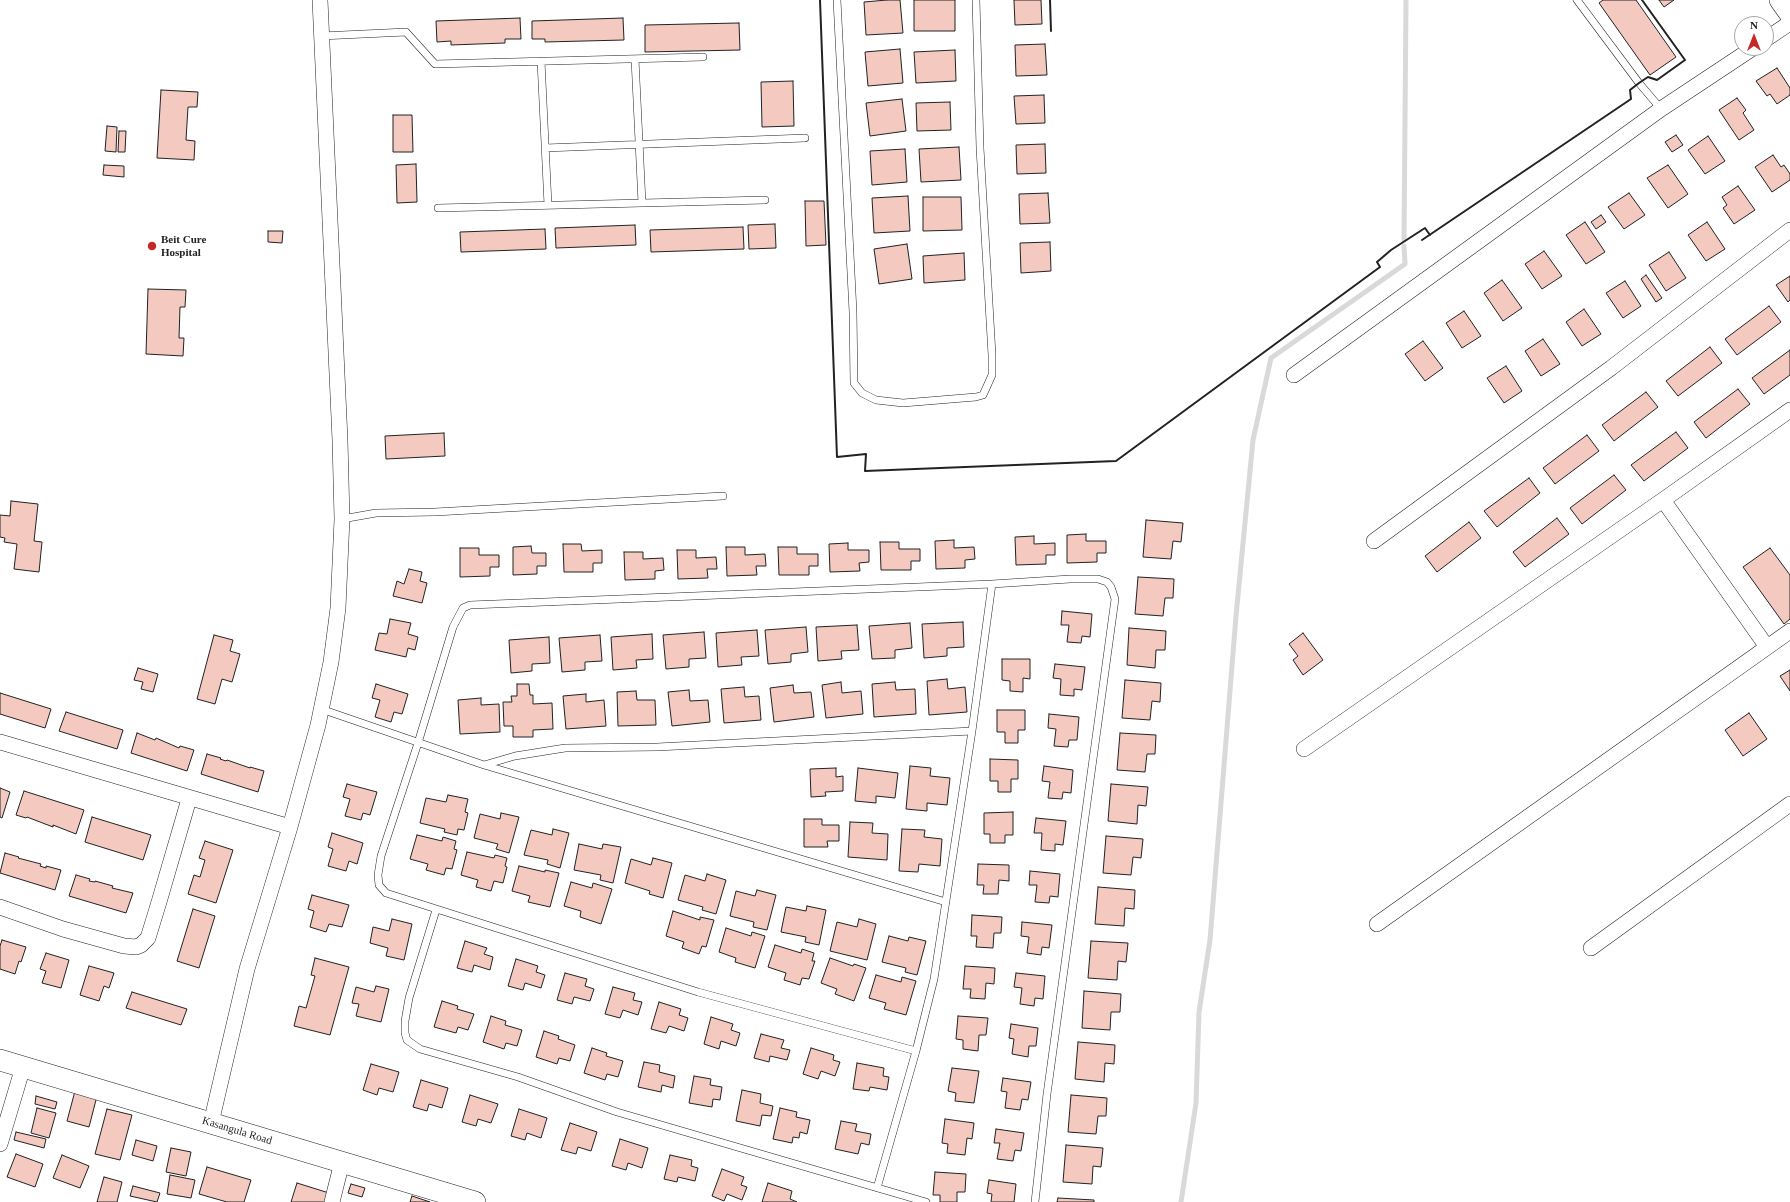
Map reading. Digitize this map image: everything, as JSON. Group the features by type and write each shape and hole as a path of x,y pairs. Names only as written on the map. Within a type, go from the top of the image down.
{"main road":[{"path":"1780,0 1790,14"},
{"name":"Kasangula Road","path":"0,1060 475,1202"}],"street":[{"path":"211,1123 247,968 290,827 321,709 331,662 338,608 342,519 320,0"},
{"path":"1774,34 1790,23"},
{"path":"1294,375 1661,109 1741,56"},
{"path":"1374,541 1611,368 1790,230"},
{"path":"1304,749 1790,410"},
{"path":"1663,500 1767,647"},
{"path":"1377,924 1790,630"},
{"path":"0,742 189,799 290,827"},
{"path":"0,907 63,929 124,946 141,946 148,938 160,902 189,799"},
{"path":"1591,948 1790,804"},
{"path":"0,1144 23,1067"},
{"path":"332,1202 342,1162"}],"lane":[{"path":"837,0 853,312 854,383 862,393 876,400 903,402 976,397 983,395 992,375 980,148 976,0"},
{"path":"1576,0 1639,83 1661,109"},
{"path":"321,36 406,32 435,64 703,58"},
{"path":"635,59 642,203"},
{"path":"541,61 548,205"},
{"path":"545,148 805,138"},
{"path":"438,208 765,200"},
{"path":"342,519 376,513 435,512 723,496"},
{"path":"916,1051 698,992 386,893 380,885 378,876 381,856 418,743 453,627 463,608 470,605 992,584 1070,579 1098,579 1107,582 1111,587 1115,599 1048,1086 1035,1202"},
{"path":"877,1188 916,1051 934,980 972,731 992,584"},
{"path":"321,709 484,765 946,902"},
{"path":"484,765 515,756 565,748 657,747 972,731"},
{"path":"436,910 409,998 405,1021 404,1033 407,1040 420,1049 518,1077 617,1112 926,1202"}],"building":[{"path":"900,0 903,33 866,35 864,2"},
{"path":"914,0 955,0 955,31 914,31"},
{"path":"1014,0 1041,0 1042,24 1015,25"},
{"path":"1603,0 1636,0 1676,57 1650,75 1599,3"},
{"path":"1659,0 1674,0 1664,7"},
{"path":"520,18 521,39 505,39 505,43 451,45 451,41 437,42 436,21"},
{"path":"623,18 624,40 545,42 545,39 532,39 532,21"},
{"path":"739,23 740,50 645,52 645,25"},
{"path":"1045,44 1047,75 1016,76 1015,45"},
{"path":"900,49 903,83 868,86 865,52"},
{"path":"955,50 956,81 916,83 914,52"},
{"path":"1777,68 1790,88 1790,95 1777,104 1770,94 1767,96 1756,81"},
{"path":"793,81 794,126 762,127 761,82"},
{"path":"161,90 198,92 197,107 188,107 186,140 195,141 194,160 157,158"},
{"path":"1044,95 1045,123 1016,124 1014,96"},
{"path":"1737,98 1746,110 1743,113 1754,130 1739,140 1719,110"},
{"path":"902,99 906,131 870,136 866,103"},
{"path":"950,102 951,130 917,131 916,103"},
{"path":"393,115 412,115 413,152 393,152"},
{"path":"107,126 117,127 116,152 105,151"},
{"path":"119,131 126,131 125,152 118,152"},
{"path":"1676,135 1683,145 1672,152 1665,142"},
{"path":"1708,136 1725,161 1705,174 1688,150"},
{"path":"1045,144 1046,173 1017,174 1016,145"},
{"path":"959,147 961,180 921,182 919,149"},
{"path":"905,149 907,182 872,185 870,151"},
{"path":"1773,155 1781,167 1784,165 1790,174 1790,180 1772,192 1755,167"},
{"path":"416,164 417,202 397,203 396,165"},
{"path":"104,165 124,166 124,177 103,175"},
{"path":"1668,165 1688,194 1668,208 1647,178"},
{"path":"1738,186 1755,210 1734,224 1723,208 1727,205 1722,197"},
{"path":"1048,193 1050,223 1020,224 1019,194"},
{"path":"1629,193 1645,215 1624,229 1608,207"},
{"path":"908,196 910,231 874,233 872,198"},
{"path":"923,197 961,197 962,230 923,231"},
{"path":"805,201 824,201 826,245 806,246"},
{"path":"1601,215 1606,222 1596,229 1591,222"},
{"path":"1585,222 1605,252 1586,264 1566,235"},
{"path":"1707,222 1725,249 1706,261 1688,235"},
{"path":"775,224 776,248 749,249 748,225"},
{"path":"635,225 636,245 556,248 555,228"},
{"path":"743,227 744,249 651,252 650,230"},
{"path":"545,229 546,249 461,252 460,232"},
{"path":"268,231 283,231 282,243 268,242"},
{"path":"1050,242 1051,271 1021,273 1020,243"},
{"path":"907,244 912,279 879,284 874,249"},
{"path":"1544,251 1562,276 1542,289 1525,264"},
{"path":"1669,252 1686,278 1666,291 1649,265"},
{"path":"964,253 965,280 924,283 923,256"},
{"path":"1646,275 1662,298 1656,302 1641,279"},
{"path":"1790,276 1790,300 1788,302 1776,285"},
{"path":"1502,280 1522,308 1503,321 1484,293"},
{"path":"1625,281 1641,306 1623,318 1606,293"},
{"path":"148,289 186,290 185,307 180,307 179,338 184,338 183,356 146,354"},
{"path":"1769,306 1781,322 1737,355 1725,339"},
{"path":"1584,309 1601,334 1582,346 1566,322"},
{"path":"1464,311 1481,336 1462,348 1446,323"},
{"path":"1543,339 1560,364 1541,376 1525,351"},
{"path":"1423,341 1443,368 1425,381 1405,354"},
{"path":"1710,347 1722,363 1678,396 1666,381"},
{"path":"1790,350 1790,375 1764,394 1752,378"},
{"path":"1506,366 1522,391 1504,403 1487,378"},
{"path":"1738,389 1750,404 1706,438 1694,422"},
{"path":"1646,392 1658,407 1614,441 1602,425"},
{"path":"1676,432 1688,448 1644,481 1631,465"},
{"path":"444,433 445,456 386,459 385,436"},
{"path":"1587,435 1599,451 1555,484 1543,468"},
{"path":"1614,475 1626,490 1582,524 1570,508"},
{"path":"1529,478 1540,493 1497,527 1484,511"},
{"path":"11,501 38,504 34,541 42,542 39,572 14,569 17,544 4,542 5,538 0,537 0,515 10,516"},
{"path":"1557,518 1569,534 1525,567 1513,552"},
{"path":"1146,520 1183,523 1181,542 1173,541 1171,559 1143,557"},
{"path":"1469,522 1481,538 1437,572 1425,556"},
{"path":"1086,534 1086,541 1106,541 1106,553 1097,553 1097,562 1067,563 1067,535"},
{"path":"1034,536 1034,544 1055,543 1055,555 1046,555 1046,564 1016,565 1015,537"},
{"path":"954,540 954,548 974,547 975,559 965,560 965,568 936,569 935,541"},
{"path":"880,542 899,542 899,549 920,549 920,561 911,561 911,570 881,570"},
{"path":"848,543 848,550 869,550 869,562 859,563 860,571 830,572 829,544"},
{"path":"563,544 581,544 582,551 602,550 602,563 593,563 593,572 564,572"},
{"path":"531,546 532,553 546,553 546,566 537,566 537,574 513,575 513,547"},
{"path":"726,547 745,547 745,555 765,554 766,566 756,566 757,575 727,576"},
{"path":"778,547 797,547 797,554 818,554 818,566 809,566 809,575 779,575"},
{"path":"460,548 479,548 479,555 499,555 499,567 490,567 490,576 460,577"},
{"path":"1770,548 1790,575 1790,619 1784,624 1743,567"},
{"path":"677,550 696,550 696,558 716,557 717,569 707,569 708,578 678,579"},
{"path":"624,552 643,552 643,559 663,558 664,570 655,571 655,579 625,580"},
{"path":"409,569 422,572 420,581 427,583 422,603 393,596 397,581 404,584"},
{"path":"1138,577 1174,579 1173,598 1165,598 1163,616 1135,614"},
{"path":"1062,611 1092,614 1090,637 1082,636 1081,643 1067,642 1069,625 1061,625"},
{"path":"390,619 411,623 408,634 418,637 415,650 408,648 406,657 375,650 379,633 387,634"},
{"path":"963,622 964,647 947,648 947,656 924,658 922,624"},
{"path":"910,623 912,648 895,650 895,658 872,659 869,626"},
{"path":"857,625 859,650 841,651 842,659 818,661 816,627"},
{"path":"806,627 808,652 791,654 791,662 768,664 765,630"},
{"path":"1129,628 1166,631 1165,650 1156,650 1155,668 1127,665"},
{"path":"757,630 759,656 741,657 742,665 718,667 716,633"},
{"path":"704,632 706,658 689,659 689,667 666,669 663,635"},
{"path":"1303,633 1323,660 1303,675 1293,660 1298,656 1289,644"},
{"path":"652,634 653,659 636,660 637,668 613,670 611,637"},
{"path":"214,635 233,640 230,651 240,654 232,682 222,679 215,704 197,699"},
{"path":"600,635 602,661 585,662 585,670 562,672 559,638"},
{"path":"549,637 550,663 532,664 532,671 511,673 509,640"},
{"path":"1002,659 1030,659 1030,679 1023,678 1023,692 1010,691 1010,681 1002,680"},
{"path":"1055,664 1085,667 1082,690 1074,689 1074,696 1060,695 1061,679 1053,678"},
{"path":"138,668 158,674 153,692 141,689 143,682 134,680"},
{"path":"1790,670 1790,691 1780,676"},
{"path":"947,679 948,689 965,687 967,712 929,715 927,681"},
{"path":"1125,680 1161,683 1160,702 1152,701 1150,720 1122,718"},
{"path":"841,682 842,693 861,691 863,714 826,718 822,685"},
{"path":"895,682 896,690 915,689 916,714 874,717 872,684"},
{"path":"376,684 408,694 402,714 394,712 391,722 375,717 380,700 372,698"},
{"path":"517,684 529,684 530,695 533,695 533,704 552,703 553,729 533,730 533,737 513,737 513,726 504,726 503,702 512,702 511,696 517,696"},
{"path":"793,685 794,693 811,692 814,717 774,722 770,688"},
{"path":"744,687 745,697 759,696 761,720 724,723 721,689"},
{"path":"689,690 690,701 708,700 710,722 672,726 668,692"},
{"path":"636,691 637,700 655,700 656,725 618,726 617,692"},
{"path":"0,693 51,709 45,728 0,714"},
{"path":"586,694 586,702 604,700 606,726 566,729 563,696"},
{"path":"481,698 481,705 499,704 500,732 460,734 458,700"},
{"path":"997,710 1025,710 1025,730 1018,730 1018,743 1005,743 1005,732 997,732"},
{"path":"66,712 123,730 117,749 59,731"},
{"path":"1749,713 1767,739 1743,756 1725,730"},
{"path":"1049,714 1079,717 1077,740 1069,740 1068,747 1054,746 1056,729 1048,728"},
{"path":"137,733 155,740 156,738 179,748 180,746 194,750 187,771 131,753"},
{"path":"1120,733 1156,735 1155,754 1147,754 1145,772 1117,770"},
{"path":"207,754 226,761 227,760 264,771 258,792 201,774"},
{"path":"990,759 1018,760 1018,779 1011,779 1011,792 998,792 998,781 990,781"},
{"path":"910,766 931,768 930,776 950,778 947,805 927,803 927,811 906,809"},
{"path":"1044,766 1073,770 1071,793 1063,792 1062,799 1048,798 1050,782 1042,781"},
{"path":"836,768 836,777 843,776 843,791 825,792 826,796 811,797 810,769"},
{"path":"858,768 898,773 895,798 876,796 876,803 855,801"},
{"path":"347,784 377,792 370,815 363,813 361,820 345,816 350,799 343,797"},
{"path":"1111,784 1148,787 1146,806 1138,805 1137,824 1108,821"},
{"path":"0,788 10,792 2,818 0,817"},
{"path":"24,791 84,810 76,834 53,825 53,827 27,817 16,815"},
{"path":"448,795 468,799 465,812 468,813 464,830 458,829 457,835 444,832 445,829 420,823 426,798 446,802"},
{"path":"1013,812 1013,835 1005,835 1005,843 990,843 990,834 984,834 984,813"},
{"path":"501,813 519,817 509,853 496,849 498,844 474,838 480,814 500,819"},
{"path":"92,817 151,835 143,860 85,842"},
{"path":"1036,818 1066,821 1063,845 1055,844 1055,851 1041,850 1042,833 1034,833"},
{"path":"804,819 822,819 822,825 839,825 839,841 827,841 828,847 804,847"},
{"path":"850,822 873,823 872,833 888,834 887,860 848,857"},
{"path":"553,829 569,833 560,868 547,864 548,860 524,855 531,830 552,835"},
{"path":"902,829 925,830 924,837 942,839 940,866 919,864 918,872 899,871"},
{"path":"332,833 363,843 357,864 349,861 346,871 328,866 333,849 328,847"},
{"path":"417,835 442,841 443,837 456,841 454,849 457,850 452,869 446,868 444,875 426,870 428,864 410,859"},
{"path":"1106,836 1143,839 1141,858 1133,857 1131,875 1103,873"},
{"path":"205,841 233,850 216,903 188,894 194,875 200,877 205,860 199,858"},
{"path":"579,844 602,849 603,844 621,847 613,883 600,880 601,875 574,870"},
{"path":"467,852 494,858 495,855 507,858 505,866 507,867 503,883 494,881 491,891 476,887 478,880 461,875"},
{"path":"5,853 41,864 40,866 46,868 46,866 61,870 55,890 0,873"},
{"path":"653,858 672,863 663,898 649,894 650,891 625,883 631,859 651,865"},
{"path":"978,864 1009,865 1009,881 999,880 998,894 983,894 984,885 977,885"},
{"path":"519,866 545,872 545,870 559,873 550,907 528,902 530,896 512,891"},
{"path":"1030,871 1060,874 1058,897 1050,896 1049,903 1035,902 1037,885 1029,885"},
{"path":"707,874 726,880 716,914 702,910 703,907 678,900 685,875 705,881"},
{"path":"76,875 90,879 89,881 95,881 113,886 112,888 133,893 126,913 69,896"},
{"path":"571,882 592,888 593,883 612,889 601,924 580,917 581,911 564,906"},
{"path":"1098,887 1135,890 1134,909 1125,908 1124,926 1095,924"},
{"path":"757,890 776,895 767,930 753,927 754,922 730,916 736,891 755,896"},
{"path":"312,895 349,905 342,927 329,924 326,932 310,927 314,911 308,909"},
{"path":"807,906 826,910 819,945 805,942 806,937 781,932 786,907 806,911"},
{"path":"193,909 215,916 199,968 177,961"},
{"path":"673,911 700,920 700,917 714,920 706,947 702,946 699,954 682,948 684,942 666,936"},
{"path":"972,915 1002,917 1001,933 994,933 993,948 976,947 977,936 971,936"},
{"path":"392,919 412,924 404,960 386,956 388,948 370,943 373,927 389,931"},
{"path":"859,919 876,924 867,960 830,951 837,922 857,927"},
{"path":"1022,922 1052,925 1049,948 1042,947 1041,955 1027,953 1029,937 1021,936"},
{"path":"726,928 751,936 752,932 765,936 755,968 735,962 736,958 719,952"},
{"path":"889,936 908,941 909,937 926,941 917,975 905,972 906,968 882,962"},
{"path":"2,940 26,947 21,962 19,961 15,974 0,969 0,946"},
{"path":"465,941 487,948 484,954 493,957 490,970 474,965 472,972 457,968"},
{"path":"1091,941 1128,943 1126,962 1118,961 1117,980 1088,978"},
{"path":"775,945 801,953 802,949 814,953 812,961 815,961 809,979 802,978 800,985 784,980 786,973 768,967"},
{"path":"46,953 69,960 61,988 42,983 46,971 40,969"},
{"path":"315,958 349,967 330,1035 294,1026 299,1006 306,1008 315,976 311,975"},
{"path":"830,958 853,966 854,964 866,968 854,1001 835,994 837,989 821,983"},
{"path":"516,959 538,966 536,972 545,975 541,988 525,983 523,990 508,986"},
{"path":"89,966 114,973 109,988 104,986 99,1001 80,995"},
{"path":"965,966 995,968 994,984 986,983 985,999 970,998 971,989 963,989"},
{"path":"565,973 587,979 585,986 594,989 590,1001 574,997 572,1004 557,1000"},
{"path":"1016,973 1045,976 1043,999 1035,998 1034,1006 1020,1004 1022,988 1014,987"},
{"path":"876,975 901,982 902,977 916,981 906,1015 884,1009 886,1003 869,998"},
{"path":"376,986 389,989 381,1022 356,1016 359,1004 352,1003 356,987 374,992"},
{"path":"613,987 635,993 633,1000 642,1002 638,1015 623,1010 620,1018 605,1014"},
{"path":"1084,991 1121,994 1120,1012 1111,1012 1110,1030 1082,1028"},
{"path":"132,992 187,1009 181,1025 126,1008"},
{"path":"442,1001 458,1006 457,1009 474,1014 468,1030 458,1027 456,1033 434,1027"},
{"path":"659,1002 681,1009 679,1015 688,1018 684,1031 669,1026 666,1033 651,1029"},
{"path":"491,1016 506,1021 505,1025 522,1030 517,1046 506,1043 504,1049 483,1042"},
{"path":"958,1016 988,1018 986,1035 979,1035 978,1051 963,1049 963,1040 956,1039"},
{"path":"711,1017 733,1024 731,1030 740,1033 736,1046 721,1041 719,1049 704,1044"},
{"path":"1011,1024 1038,1028 1036,1046 1029,1046 1028,1057 1012,1054 1014,1039 1009,1038"},
{"path":"544,1031 559,1036 558,1039 575,1045 570,1061 559,1058 557,1064 536,1057"},
{"path":"761,1034 784,1040 781,1048 790,1050 787,1060 770,1056 769,1062 754,1058"},
{"path":"1078,1042 1115,1045 1114,1064 1105,1063 1104,1082 1075,1079"},
{"path":"592,1048 607,1053 606,1056 623,1061 618,1077 607,1074 605,1080 584,1073"},
{"path":"811,1048 834,1055 833,1060 840,1062 835,1076 821,1071 818,1079 803,1074"},
{"path":"644,1062 660,1065 659,1072 675,1076 673,1088 662,1085 661,1092 638,1087"},
{"path":"857,1063 884,1068 883,1076 889,1077 887,1090 870,1087 869,1091 853,1089"},
{"path":"371,1064 399,1072 393,1092 379,1088 377,1095 363,1090"},
{"path":"952,1068 979,1071 974,1103 955,1101 956,1093 948,1091"},
{"path":"694,1076 711,1079 710,1085 722,1087 720,1100 713,1099 712,1107 689,1103"},
{"path":"1003,1078 1031,1082 1028,1100 1022,1099 1020,1110 1005,1108 1007,1092 1001,1091"},
{"path":"421,1080 448,1088 442,1108 429,1104 427,1111 413,1107"},
{"path":"742,1090 761,1094 760,1103 773,1106 771,1116 762,1115 760,1126 736,1121"},
{"path":"75,1091 97,1096 89,1127 67,1121"},
{"path":"470,1095 498,1104 491,1123 478,1119 476,1126 462,1122"},
{"path":"1071,1095 1107,1098 1106,1116 1098,1116 1096,1134 1068,1132"},
{"path":"36,1096 57,1102 55,1109 35,1104"},
{"path":"37,1108 56,1113 49,1138 31,1133"},
{"path":"780,1108 797,1112 796,1117 810,1120 807,1134 800,1132 799,1138 793,1137 792,1143 773,1139"},
{"path":"107,1109 132,1115 120,1160 95,1154"},
{"path":"519,1109 547,1118 541,1138 527,1133 525,1140 511,1136"},
{"path":"945,1119 974,1123 972,1139 967,1138 965,1155 947,1153 948,1144 942,1143"},
{"path":"841,1121 857,1124 855,1131 871,1134 869,1145 861,1143 858,1154 835,1149"},
{"path":"570,1123 597,1132 591,1151 578,1147 576,1154 561,1150"},
{"path":"996,1129 1024,1133 1021,1151 1015,1150 1013,1161 997,1159 1000,1143 994,1143"},
{"path":"16,1132 46,1139 44,1148 14,1140"},
{"path":"620,1139 648,1148 642,1168 628,1163 626,1170 612,1166"},
{"path":"136,1140 157,1146 153,1161 132,1155"},
{"path":"1066,1145 1103,1148 1101,1167 1093,1166 1092,1184 1063,1182"},
{"path":"171,1148 191,1152 186,1176 166,1172"},
{"path":"16,1154 43,1164 35,1187 7,1177"},
{"path":"62,1155 89,1166 80,1188 53,1178"},
{"path":"670,1155 692,1160 691,1166 698,1168 695,1181 678,1177 677,1182 664,1179"},
{"path":"207,1167 251,1180 244,1202 227,1202 199,1194"},
{"path":"722,1169 744,1177 741,1185 747,1187 742,1200 727,1194 724,1201 712,1196"},
{"path":"935,1172 966,1174 965,1192 957,1192 957,1202 940,1202 940,1195 933,1195"},
{"path":"170,1175 195,1180 191,1198 167,1194"},
{"path":"104,1177 122,1182 117,1202 97,1202"},
{"path":"989,1180 1016,1184 1014,1202 991,1202 992,1194 987,1193"},
{"path":"297,1183 329,1193 327,1202 291,1202"},
{"path":"768,1183 792,1191 790,1199 797,1202 762,1202"},
{"path":"351,1184 365,1188 362,1197 348,1193"},
{"path":"133,1186 160,1193 157,1202 130,1196"},
{"path":"412,1196 430,1202 410,1202"},
{"path":"1058,1198 1094,1200 1094,1202 1057,1202"}],"waterway":[{"path":"1404,240 1406,0"},
{"path":"1181,1202 1196,1103 1199,1012 1210,940 1236,616 1253,440 1271,358 1405,264 1404,246"}],"wall":[{"path":"820,0 837,457 866,454 865,471 1116,461 1380,267 1377,262 1391,250 1425,228 1430,235"},
{"path":"1050,0 1051,31"},
{"path":"1422,240 1631,99 1630,90 1639,83 1648,77 1657,80 1685,60 1642,0"}],"place":[{"name":"Beit Cure Hospital","path":"152,246"}]}
